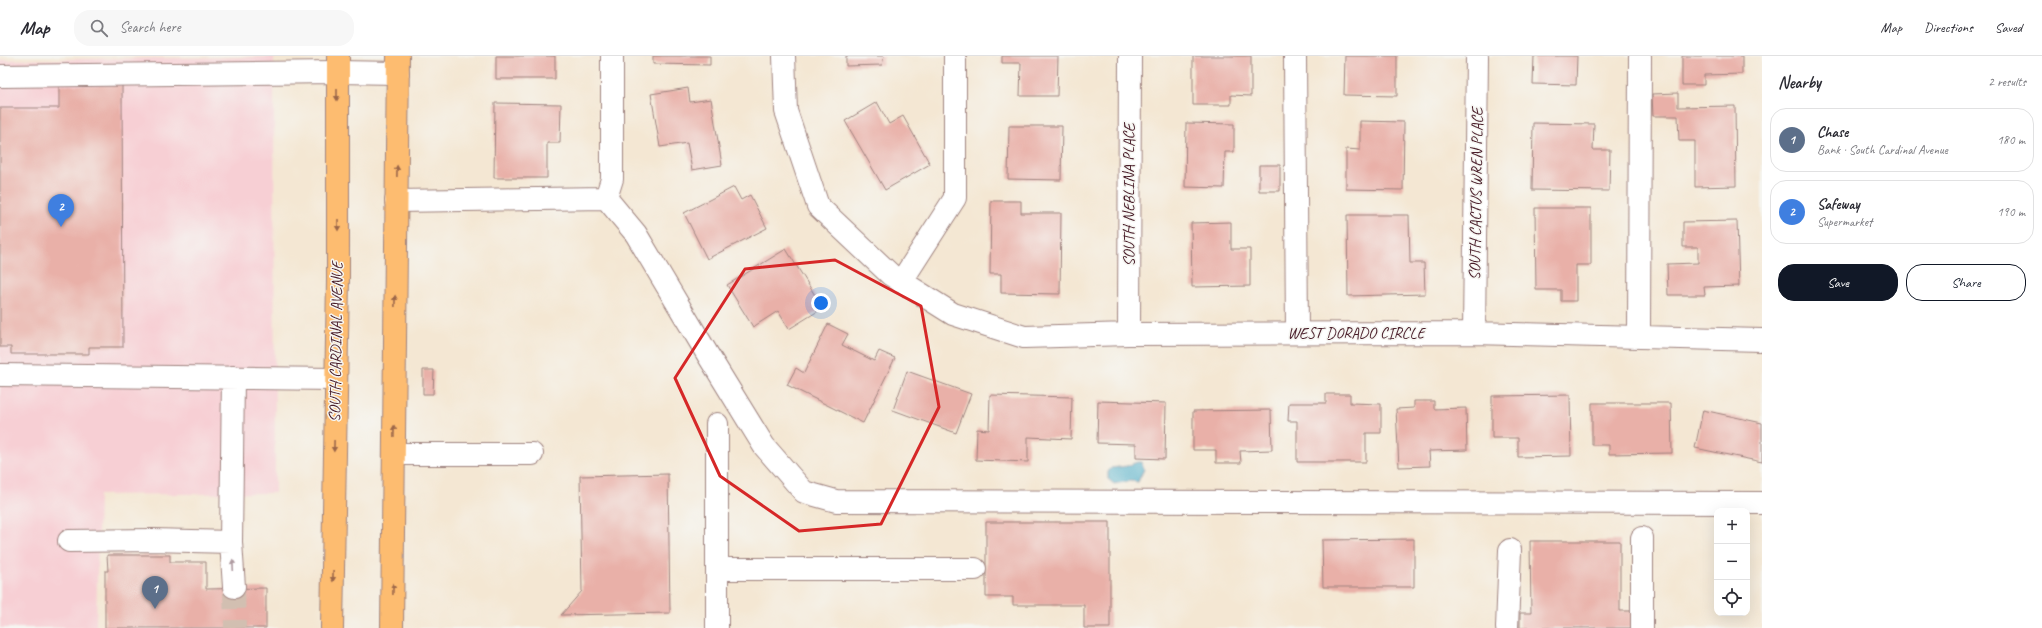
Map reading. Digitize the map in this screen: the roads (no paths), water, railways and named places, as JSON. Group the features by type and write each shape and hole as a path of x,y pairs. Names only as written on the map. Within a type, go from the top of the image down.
{"main road":[{"name":"SOUTH CARDINAL AVENUE","path":"332,628 335,379 338,279 338,64"},
{"path":"392,628 398,64"}],"street":[{"path":"606,198 612,179 612,56"},
{"name":"WEST DORADO CIRCLE","path":"784,56 786,112 818,206 891,275 901,282 953,314 1024,337 1129,334 1474,333 1762,340"},
{"path":"901,282 956,198 955,56"},
{"name":"SOUTH NEBLINA PLACE","path":"1129,334 1130,56"},
{"path":"1295,56 1297,333"},
{"name":"SOUTH CACTUS WREN PLACE","path":"1474,333 1477,56"},
{"path":"1639,337 1640,56"},
{"path":"0,76 338,64 398,64"},
{"path":"396,201 606,198"},
{"path":"606,198 636,234 764,446 804,492 836,501 1762,503"},
{"path":"0,375 335,379"},
{"path":"233,377 231,542 234,587"},
{"path":"717,424 717,628"},
{"path":"394,454 532,454"},
{"path":"1642,538 1642,628"},
{"path":"69,541 152,540 231,542"},
{"path":"1508,628 1510,550"},
{"path":"717,569 975,569"}],"water":[{"path":"1141,462 1144,469 1138,482 1130,481 1114,484 1108,479 1108,472 1111,468 1127,466"}],"tunnel":[{"path":"234,587 235,628"}],"place":[{"name":"Safeway","path":"61,227"},
{"name":"Chase","path":"155,609"}]}
